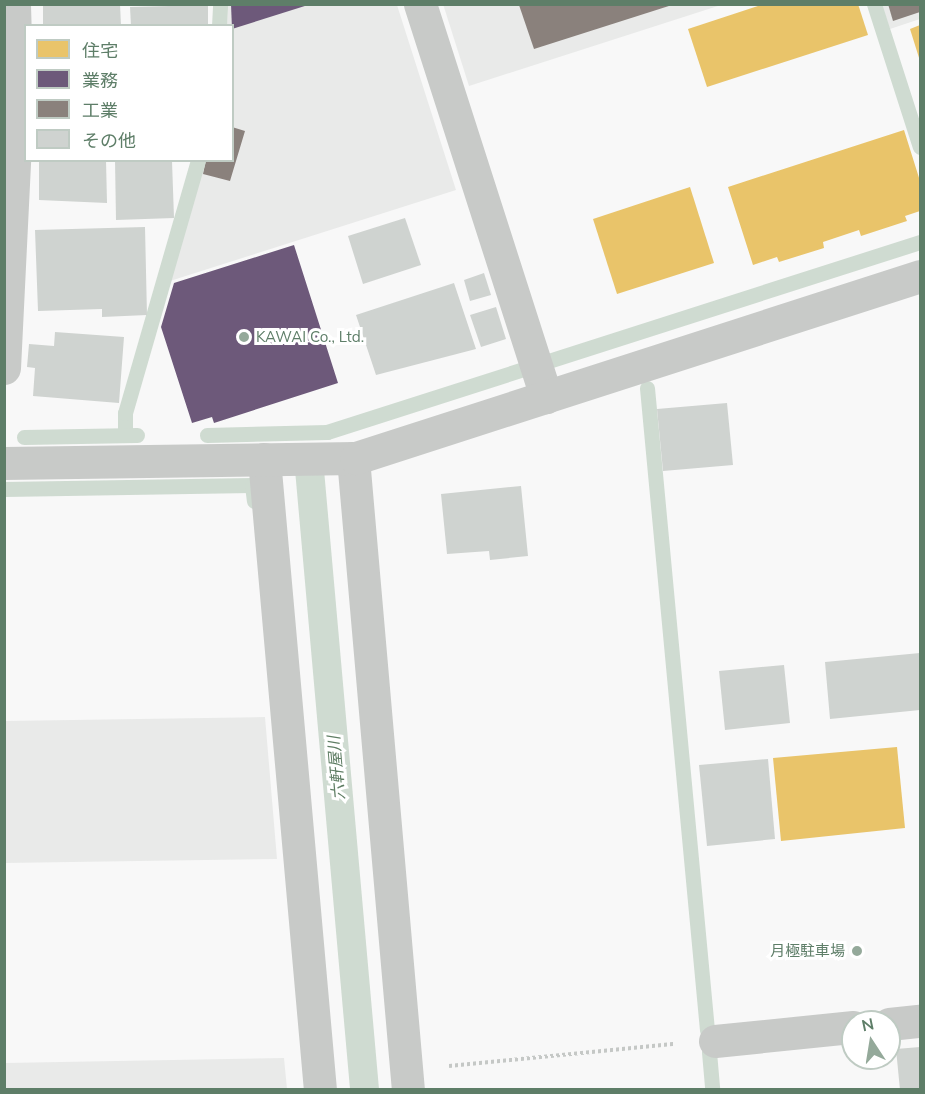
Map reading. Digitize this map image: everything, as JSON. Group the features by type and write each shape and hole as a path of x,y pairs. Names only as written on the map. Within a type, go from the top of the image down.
{"street":[{"path":"4,368 16,106 14,4"},
{"path":"420,4 546,396"},
{"path":"4,463 347,458 921,276"},
{"path":"347,458 408,1080"},
{"path":"270,459 320,1089"},
{"path":"901,1023 921,1021"},
{"path":"715,1041 841,1028"}],"path":[{"path":"408,1080 715,1041"}],"shaded area":[{"path":"443,4 721,5 469,86"},
{"path":"228,5 397,5 456,190 170,281 205,162 234,162 234,24 227,24"},
{"path":"882,5 920,5 920,19 890,29"},
{"path":"265,717 277,859 5,863 5,721"},
{"path":"284,1058 287,1089 5,1089 5,1063"}],"water":[{"name":"六軒屋川","path":"293,447 322,447 379,1089 350,1089"}],"building: 住宅":[{"path":"764,4 858,4 868,35 707,87 688,29"},
{"path":"920,25 920,61 910,29"},
{"path":"904,130 920,181 920,211 905,216 907,221 861,236 859,230 823,242 824,248 779,262 777,257 753,265 728,187"},
{"path":"690,187 714,263 617,294 593,219"},
{"path":"897,747 905,828 781,841 773,758"}],"building: 業務":[{"path":"231,4 308,4 234,28 234,24 232,24"},
{"path":"294,245 338,383 214,423 212,417 192,423 161,327 174,283"}],"building: 工業":[{"path":"888,4 920,4 920,12 893,21"},
{"path":"519,5 672,5 534,49"},
{"path":"234,128 245,131 230,181 203,174 206,162 234,162"}],"building: その他":[{"path":"120,4 121,24 43,24 43,6"},
{"path":"208,5 208,24 131,24 130,7"},
{"path":"39,162 106,162 107,203 39,200"},
{"path":"115,162 172,162 174,218 116,220"},
{"path":"405,218 421,265 363,284 348,236"},
{"path":"145,227 147,315 102,317 102,309 38,311 35,230"},
{"path":"484,273 491,295 470,301 464,280"},
{"path":"454,283 476,349 376,375 356,315"},
{"path":"496,307 506,339 481,347 470,315"},
{"path":"55,332 124,337 119,403 33,396 35,368 27,367 29,344 54,346"},
{"path":"727,403 733,465 663,471 657,409"},
{"path":"521,486 528,556 490,560 489,551 447,554 441,494"},
{"path":"920,653 920,710 830,719 825,662"},
{"path":"784,665 790,723 725,730 719,671"},
{"path":"768,759 775,839 707,846 699,765"},
{"path":"920,1047 920,1090 900,1090 898,1070 901,1070 901,1049"}],"waterway":[{"path":"219,24 220,4"},
{"path":"874,4 920,147"},
{"path":"125,435 125,413 197,162"},
{"path":"207,435 327,432 920,242"},
{"path":"647,388 707,1030"},
{"path":"24,437 137,435"},
{"path":"4,489 252,485 254,501"},
{"path":"709,1052 712,1090"}],"place":[{"name":"KAWAI Co., Ltd.","path":"244,337"},
{"name":"月極駐車場","path":"857,951"}]}
